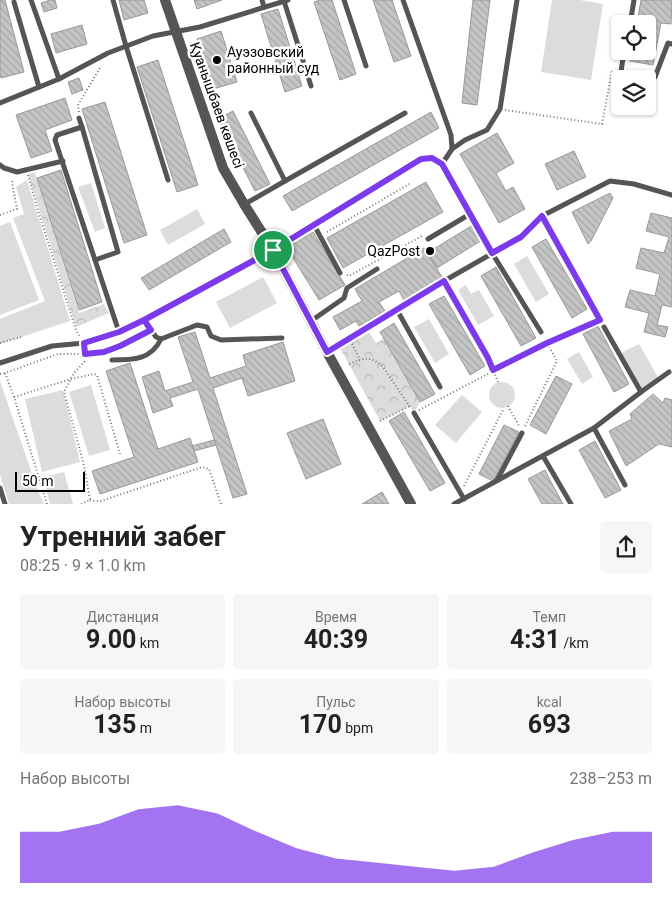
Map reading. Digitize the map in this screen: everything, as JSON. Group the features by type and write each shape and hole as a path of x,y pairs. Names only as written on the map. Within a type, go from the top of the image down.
{"street":[{"name":"Қуанышбаев көшесі","path":"165,0 223,168 273,250 411,504"}],"lane":[{"path":"20,0 13,1 39,87"},
{"path":"31,0 59,79"},
{"path":"113,0 168,180"},
{"path":"262,0 264,7"},
{"path":"344,0 366,66"},
{"path":"403,0 451,135 452,149"},
{"path":"442,164 452,149 465,140 486,130 500,109 517,0"},
{"path":"632,15 634,0"},
{"path":"0,103 59,79 108,53 154,36 200,28 286,1 311,86"},
{"path":"656,73 668,43 672,44"},
{"path":"251,113 285,182"},
{"path":"244,204 404,114"},
{"path":"79,118 118,252 95,260"},
{"path":"82,127 58,135 55,140 119,332"},
{"path":"0,363 52,346 84,343 119,332 273,250 421,159 432,158 442,164 492,253 541,332"},
{"path":"0,165 16,172 63,161"},
{"path":"327,352 521,237 542,216 610,181 634,184 672,195"},
{"path":"428,239 470,214"},
{"path":"542,216 594,310"},
{"path":"314,225 340,273"},
{"path":"311,321 344,298 348,288 377,269"},
{"path":"444,281 488,358"},
{"path":"397,310 440,387"},
{"path":"144,320 156,337 160,339"},
{"path":"160,339 197,325 207,326 211,336 221,340 282,338"},
{"path":"604,327 641,392"},
{"path":"112,360 136,360 151,353 158,345 160,339"},
{"path":"454,504 462,496 497,481 594,428 669,372"},
{"path":"414,413 462,496"},
{"path":"594,428 625,485"},
{"path":"497,481 522,433"},
{"path":"543,456 571,504"},
{"path":"0,488 5,504"}],"path":[{"path":"79,118 78,105 108,53"},
{"path":"500,109 516,113 602,124 611,76"},
{"path":"27,170 76,330 84,343 86,361 74,373 64,392 84,465 90,500"},
{"path":"0,215 17,209 12,183 16,172"},
{"path":"320,236 411,183"},
{"path":"340,273 349,276 421,235"},
{"path":"414,413 547,343 600,320 594,310"},
{"path":"0,374 58,354 104,352 151,330"},
{"path":"522,433 557,361 541,332"},
{"path":"0,344 21,337"},
{"path":"350,341 360,360"},
{"path":"349,364 369,358 378,362 410,406 380,421"},
{"path":"488,358 498,382"},
{"path":"5,372 47,504"},
{"path":"14,397 71,379 97,375 120,454"},
{"path":"508,406 522,433"},
{"path":"462,496 504,408"},
{"path":"81,504 90,500 101,501 202,467 209,469 221,504"}],"green space":[{"path":"552,0 580,0 603,4 591,80 541,72"},
{"path":"35,172 79,313 104,304 109,313 76,327 28,174"},
{"path":"27,180 70,321 0,344 0,319 45,301 13,218 24,214 16,187"},
{"path":"91,183 105,228 95,232 78,187"},
{"path":"197,209 205,224 168,245 160,230"},
{"path":"10,222 39,300 0,315 0,226"},
{"path":"527,256 549,294 536,302 514,264"},
{"path":"263,277 277,303 230,328 216,302"},
{"path":"466,285 471,294 479,290 494,316 478,325 458,290"},
{"path":"429,319 449,354 435,363 414,327"},
{"path":"369,332 376,343 384,339 420,402 414,413 410,406 380,421 340,348"},
{"path":"639,344 659,379 641,392 619,354"},
{"path":"579,352 593,377 582,384 567,359"},
{"path":"0,381 44,504 9,504 0,475"},
{"path":"502,382 511,386 515,395 511,404 502,408 493,404 489,395 493,386"},
{"path":"91,385 110,450 89,456 69,392"},
{"path":"63,390 80,462 42,472 25,399"},
{"path":"462,395 482,412 456,443 435,425"},
{"path":"64,472 73,504 50,504 43,477"}],"building":[{"path":"0,0 5,0 24,72 1,78 0,73"},
{"path":"55,0 57,8 44,12 41,3"},
{"path":"119,0 144,0 148,13 124,20"},
{"path":"194,0 222,0 197,9"},
{"path":"332,0 356,74 340,80 314,2"},
{"path":"373,0 392,0 411,56 394,62"},
{"path":"473,0 490,0 477,105 462,103"},
{"path":"641,0 672,0 671,24 661,23 656,49 656,15 638,15"},
{"path":"278,9 302,86 285,92 261,14"},
{"path":"82,25 87,44 56,53 51,34"},
{"name":"Ауэзовский районный суд","path":"221,31 237,82 213,89 197,39"},
{"path":"158,60 198,185 177,192 137,67"},
{"path":"630,60 654,60 653,65"},
{"path":"79,78 83,90 72,94 68,82"},
{"path":"65,98 72,120 45,130 52,151 31,158 16,115"},
{"path":"105,102 147,235 124,243 82,109"},
{"path":"233,111 270,184 255,191 218,119"},
{"path":"431,112 439,128 292,211 283,196"},
{"path":"497,133 514,163 496,173 506,191 513,187 525,209 499,223 460,154"},
{"path":"574,151 586,177 557,190 545,164"},
{"path":"61,170 102,302 79,310 37,178"},
{"path":"426,182 443,212 343,268 327,238"},
{"path":"610,193 613,198 588,244 572,212"},
{"path":"651,213 672,218 672,307 662,305 657,325 668,327 665,337 644,332 649,313 625,307 630,290 655,296 660,274 636,268 641,248 664,253 669,237 646,231"},
{"path":"473,225 482,240 437,268 427,253"},
{"path":"224,229 231,242 149,290 141,278"},
{"path":"313,232 345,285 319,300 287,248"},
{"path":"546,239 587,309 572,318 532,247"},
{"path":"424,248 442,277 404,300 399,291 379,302 385,311 359,326 356,321 340,330 333,317 362,301 355,289"},
{"path":"496,267 536,338 521,346 481,276"},
{"path":"444,296 485,366 470,375 429,304"},
{"path":"394,323 435,394 420,402 380,332"},
{"path":"598,326 629,384 614,392 583,334"},
{"path":"195,332 210,378 246,366 243,355 283,342 295,381 248,396 242,378 213,388 247,494 233,498 198,389 170,398 173,406 153,413 142,377 159,371 165,391 193,382 178,337"},
{"path":"130,363 158,449 190,438 198,462 100,494 92,471 134,457 106,371"},
{"path":"556,376 572,384 546,434 530,425"},
{"path":"653,394 663,403 665,398 672,400 672,447 659,444 626,466 609,431 632,419 630,414"},
{"path":"404,412 445,483 430,491 389,421"},
{"path":"323,419 341,464 306,479 287,433"},
{"path":"504,425 519,432 493,481 479,474"},
{"path":"214,440 216,445 194,451 192,446"},
{"path":"595,441 621,490 605,498 579,450"},
{"path":"545,470 563,504 542,504 528,479"},
{"path":"382,492 389,504 362,504"}],"place":[{"name":"Ауэзовский районный суд","path":"217,60"},
{"name":"QazPost","path":"430,251"}],"route":[{"path":"273,250 144,320 119,332 84,343 85,354 104,352 151,330 144,320 209,285 273,250 421,159 432,158 442,164 492,253 521,237 542,216 600,320 547,343 493,370 444,281 327,352 273,250"}]}
